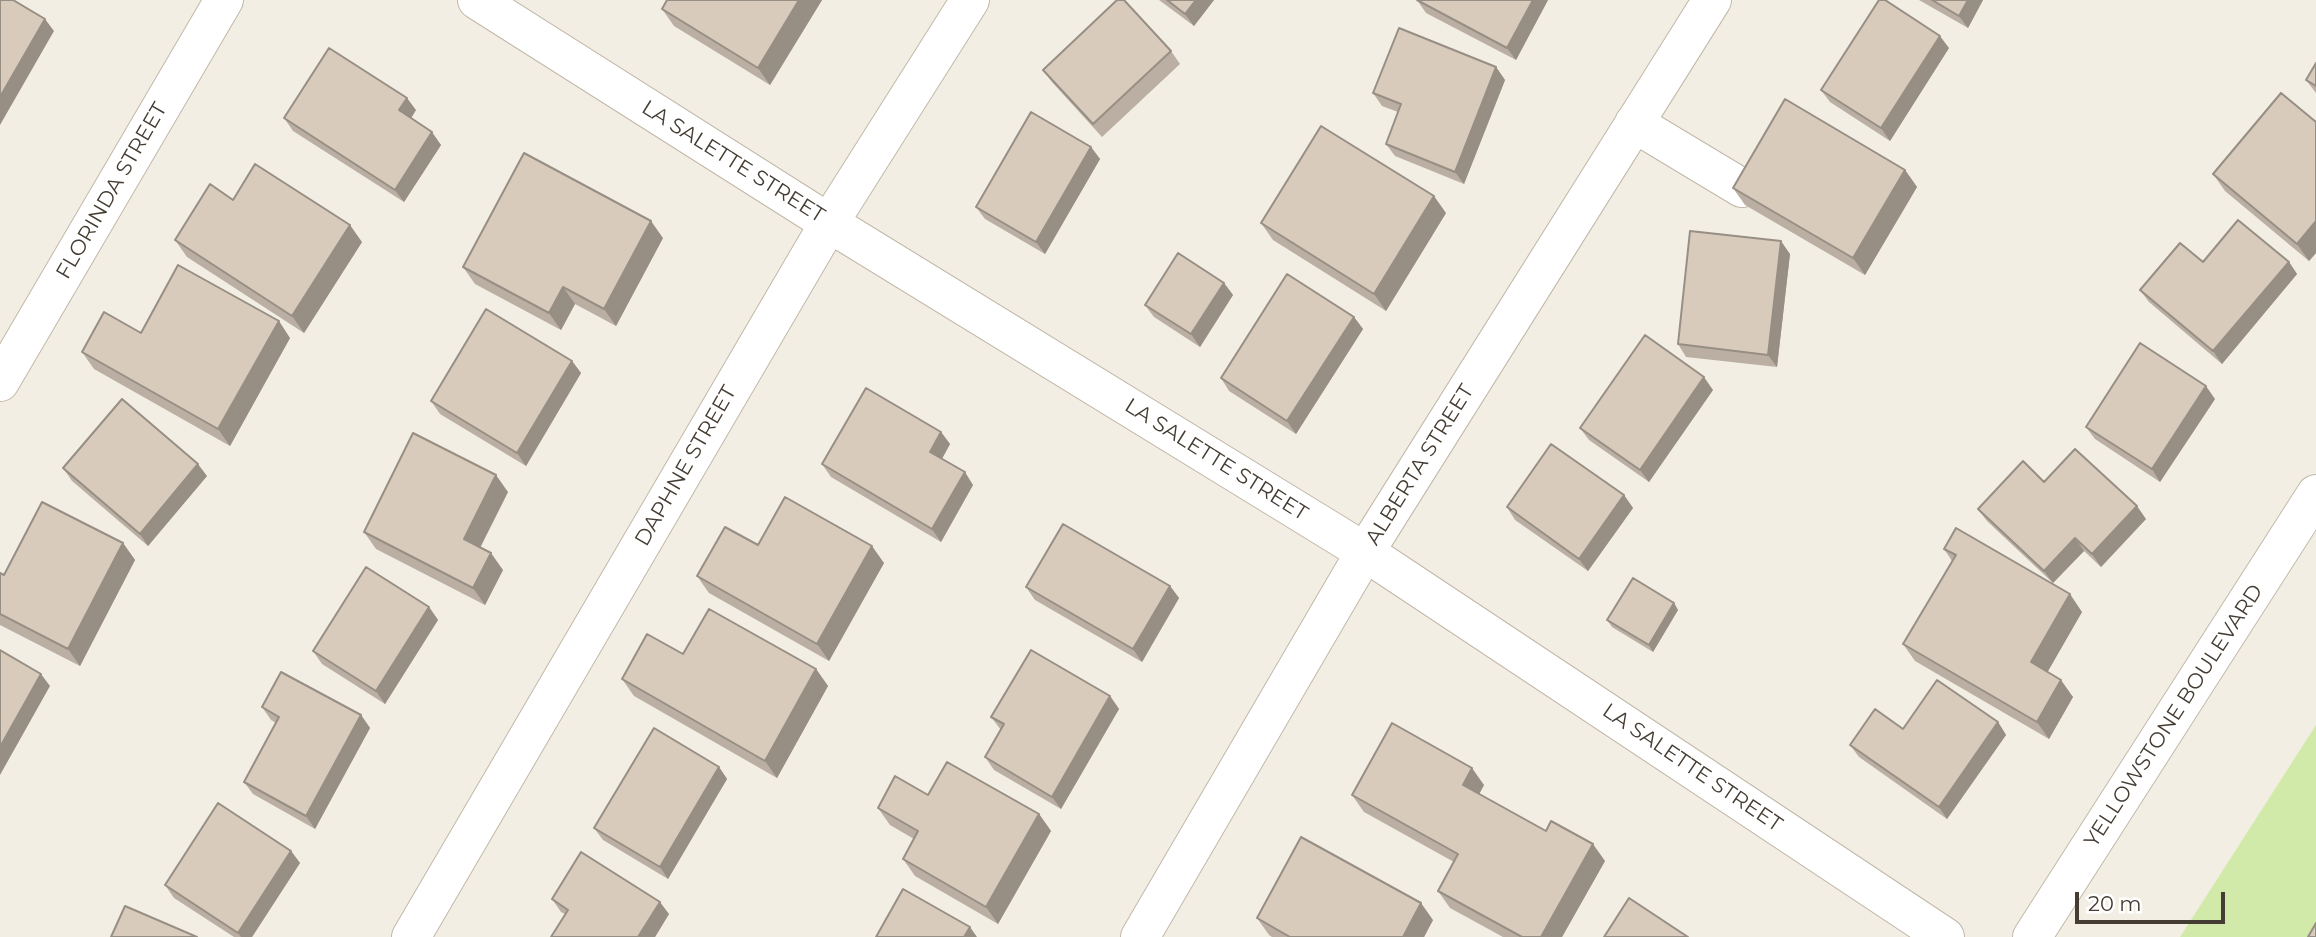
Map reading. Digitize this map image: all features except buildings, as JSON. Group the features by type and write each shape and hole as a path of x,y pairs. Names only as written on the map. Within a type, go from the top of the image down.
{"street":[{"name":"FLORINDA STREET","path":"0,382 223,0"},
{"name":"LA SALETTE STREET","path":"477,0 829,223 1365,552 1945,937"},
{"name":"DAPHNE STREET","path":"411,937 829,223 970,0"},
{"name":"ALBERTA STREET","path":"1140,937 1365,552 1712,0"},
{"path":"1634,123 1742,188"},
{"name":"YELLOWSTONE BOULEVARD","path":"2032,937 2316,494"}],"green space":[{"path":"2316,725 2316,937 2180,937"}]}
